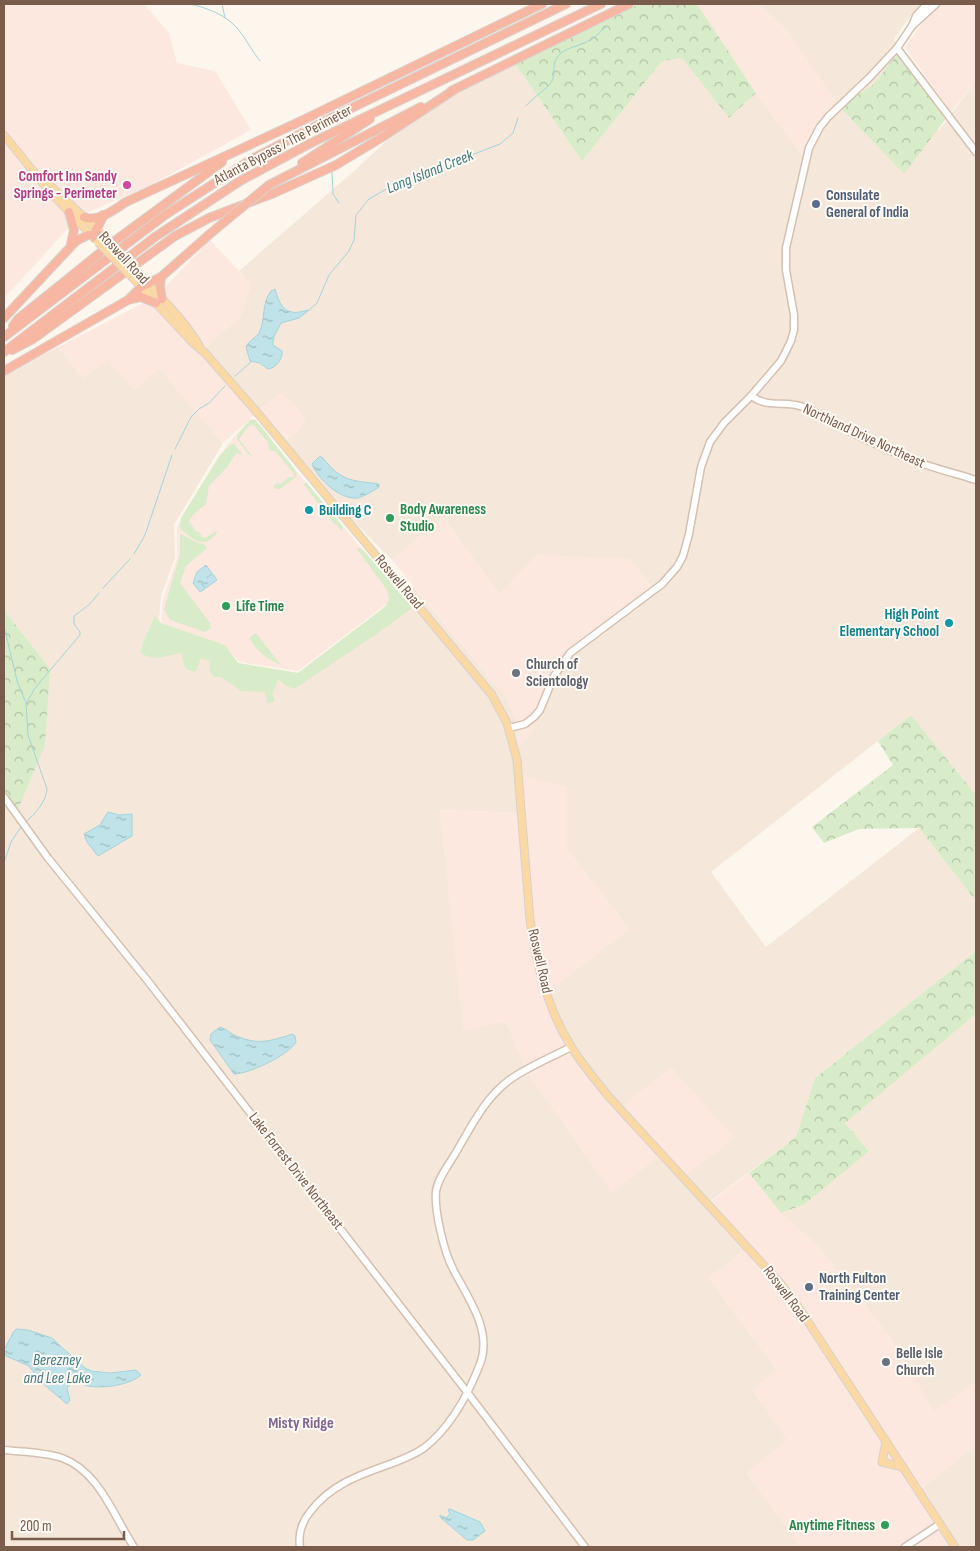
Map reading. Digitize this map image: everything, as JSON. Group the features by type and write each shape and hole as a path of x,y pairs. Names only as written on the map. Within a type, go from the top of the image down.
{"highway":[{"path":"84,217 92,218 103,215 126,202 542,4"},
{"name":"Atlanta Bypass / The Perimeter","path":"4,337 153,223 198,192 252,159 331,118 566,4"},
{"name":"Atlanta Bypass / The Perimeter","path":"4,353 147,243 211,199 275,161 601,4"},
{"path":"269,186 326,154 628,4"},
{"path":"4,353 33,339 175,236 209,218 274,193 336,165 454,90"},
{"path":"4,371 128,300 144,284 161,277 269,186 322,149 401,99"},
{"path":"4,337 18,319 116,240 238,150"},
{"path":"68,249 73,239 74,230 69,212"},
{"path":"4,318 80,238 98,236 103,215"},
{"path":"128,300 141,297 159,301 161,277"}],"main road":[{"path":"509,728 525,724 540,710 554,676 570,653 662,584 672,574 683,556 687,544 699,476 707,448 724,423 752,396 782,361 789,348 794,330 794,315 786,270 786,248 809,148 820,127 828,117 870,78 898,48 916,16 927,4"},
{"path":"912,26 936,4"},
{"path":"898,48 976,152"},
{"name":"Roswell Road","path":"4,135 49,191 69,212 136,269 144,284 196,339 202,349 476,673 492,695 509,728 517,762 533,937 547,995 571,1047 609,1097 781,1284 795,1302 955,1547"},
{"name":"Roswell Road","path":"38,175 84,217 129,274 144,284"},
{"name":"Northland Drive Northeast","path":"752,396 759,402 766,404 802,406 837,426 891,451 915,461 976,480"},
{"name":"Lake Forrest Drive Northeast","path":"4,797 48,858 147,980 585,1547"},
{"path":"300,1547 299,1541 304,1522 322,1498 345,1481 398,1461 422,1448 447,1425 460,1406 482,1358 482,1331 475,1311 452,1268 443,1242 436,1200 438,1184 477,1117 498,1090 518,1074 571,1047"},
{"path":"886,1441 882,1462 903,1467"},
{"path":"4,1450 52,1456 77,1466 97,1487 134,1547"},
{"path":"905,1547 940,1524"}],"shaded area":[{"path":"4,4 144,4 169,33 177,63 215,71 251,130 149,186 79,216 4,297"},
{"path":"697,4 759,4 790,34 839,106 824,118 803,156 756,93"},
{"path":"759,4 920,4 894,38 898,53 873,85 839,106 939,130 976,81 976,795 911,715 711,872 766,947 919,828 976,901 976,951 815,1078 796,1137 708,1203 746,1249 709,1278 777,1370 787,1440 792,1535 800,1547 4,1547 4,797 50,669 4,610 4,374 58,347 83,378 108,359 160,369 223,443 174,525 175,558 161,595 160,623 225,645 238,663 298,673 413,586 505,696 516,719 518,746 526,740 499,594 443,517 392,560 336,504 282,444 301,428 305,418 282,393 254,414 204,348 240,317 251,284 239,271 354,171 424,106 514,62 582,161 662,61 682,58 729,117 756,93 803,156 804,57 790,34","holes":["567,786 567,849 629,929 545,993 577,1059 619,1108 734,1138 682,1177 658,1157 527,1072 506,1021 464,1030 440,810 521,813","28,1330 58,1342 85,1368 109,1373 125,1370 138,1377 125,1384 118,1385 95,1387 72,1383 67,1388 70,1398 67,1404 53,1390 44,1385 29,1366 12,1359 12,1337 14,1331"]},
{"path":"940,4 976,4 976,81 951,112 905,47 932,10"},
{"path":"210,240 251,284 240,317 205,348 245,391 254,414 282,393 306,418 301,428 282,444 254,415 249,419 255,419 270,440 400,594 298,671 239,662 225,645 161,623 162,603 177,558 177,528 181,518 227,445 249,420 223,443 160,369 134,390 108,360 83,378 58,347 155,297"},
{"path":"443,517 499,594 537,555 630,559 655,590 584,640 553,678 537,721 526,740 518,746 516,719 505,696 392,560"},
{"path":"518,776 567,786 567,849 629,929 545,993 577,1059 620,1108 671,1067 734,1138 682,1178 658,1157 612,1193 527,1072 506,1021 463,1031 440,810 521,813"},
{"path":"976,1014 976,1382 934,1412 889,1336 818,1246 781,1213 805,1204 869,1150 844,1123"},
{"path":"749,1173 781,1213 818,1246 889,1336 934,1411 976,1382 976,1445 918,1491 955,1547 800,1547 746,1473 787,1440 752,1389 777,1370 709,1278 746,1249 708,1204"},
{"path":"976,1445 976,1547 955,1547 918,1491"}],"green space":[{"path":"638,4 697,4 756,93 729,118 682,58 662,61 582,161 514,62 597,25"},
{"path":"898,53 933,100 951,112 904,174 839,106 873,85"},
{"path":"250,420 255,420 260,425 296,471 295,478 280,489 275,489 273,486 277,483 280,484 289,477 293,477 294,474 276,452 269,450 268,443 253,424 248,427 239,439 252,456 249,455 237,439 237,435"},
{"path":"231,444 234,444 243,455 236,453 228,466 209,486 206,504 189,521 196,532 198,531 203,538 216,531 217,533 207,541 199,541 190,537 180,528 181,518 220,455"},
{"path":"306,482 343,527 343,530 341,531 334,524 304,485"},
{"path":"181,534 204,544 207,548 186,566 180,583 210,623 211,628 205,632 170,620 164,609 180,554"},
{"path":"356,548 360,548 365,552 412,608 294,689 278,680 273,692 274,702 267,703 265,692 241,691 221,677 214,677 210,671 210,661 201,658 196,671 189,671 185,666 182,653 155,658 141,652 144,639 155,616 161,623 225,645 238,663 298,673 386,606 389,599 387,590"},
{"path":"4,610 50,669 45,745 16,814 4,797"},
{"path":"256,633 281,665 266,657 256,647 249,638"},
{"path":"911,715 976,795 976,901 919,828 859,829 824,843 812,827 893,765 878,741"},
{"path":"976,951 976,1014 845,1123 869,1151 805,1204 781,1213 749,1173 796,1137 815,1078"}],"water":[{"path":"275,289 279,301 286,309 295,312 308,311 299,318 281,323 274,336 273,345 282,351 281,357 276,365 268,369 260,363 250,361 246,347 259,333 266,301 271,291"},
{"path":"319,457 322,457 335,471 347,478 379,484 379,487 358,498 344,496 324,482 315,470 312,464"},
{"path":"206,565 212,573 206,578 213,574 217,580 206,588 201,583 205,589 200,592 193,583 197,572"},
{"path":"108,812 119,815 132,814 132,836 98,856 87,842 84,834 100,825"},
{"path":"220,1027 234,1035 257,1041 293,1034 296,1042 292,1047 268,1063 249,1071 234,1074 210,1040 211,1034"},
{"name":"Berezney and Lee Lake","path":"17,1329 28,1330 52,1338 85,1368 92,1371 109,1373 136,1370 141,1375 124,1384 108,1386 94,1387 76,1382 73,1383 67,1388 70,1400 67,1404 41,1382 29,1366 6,1356 4,1350"},
{"path":"450,1509 480,1522 485,1531 473,1540 467,1540 440,1517 440,1515 446,1518 450,1514 448,1510"}],"waterway":[{"path":"190,4 210,10 233,24 260,61"},
{"path":"222,4 225,18"},
{"name":"Long Island Creek","path":"526,106 552,81 554,64 559,55 590,40 606,26"},
{"name":"Long Island Creek","path":"308,311 317,303 329,275 349,251 354,240 356,215 369,199 397,183 500,144 513,133 518,118"},
{"path":"332,172 333,194 339,203"},
{"name":"Long Island Creek","path":"235,376 251,362"},
{"name":"Long Island Creek","path":"175,449 191,417 209,403 225,386"},
{"name":"Long Island Creek","path":"134,554 145,535 172,455"},
{"name":"Long Island Creek","path":"103,588 130,559"},
{"name":"Long Island Creek","path":"26,822 42,803 47,789 28,735 26,704 35,688 80,635 74,624 74,616 90,604 99,593"},
{"path":"4,626 17,681 26,703"},
{"name":"Long Island Creek","path":"4,863 11,842 21,827"}],"place":[{"name":"Comfort Inn Sandy Springs - Perimeter","path":"127,185"},
{"name":"Consulate General of India","path":"816,204"},
{"name":"Building C","path":"309,510"},
{"name":"Body Awareness Studio","path":"390,518"},
{"name":"Life Time","path":"226,606"},
{"name":"High Point Elementary School","path":"949,623"},
{"name":"Church of Scientology","path":"516,673"},
{"name":"North Fulton Training Center","path":"809,1287"},
{"name":"Belle Isle Church","path":"886,1362"},
{"name":"Anytime Fitness","path":"885,1525"}],"district":[{"name":"Misty Ridge","path":"301,1423"}]}
